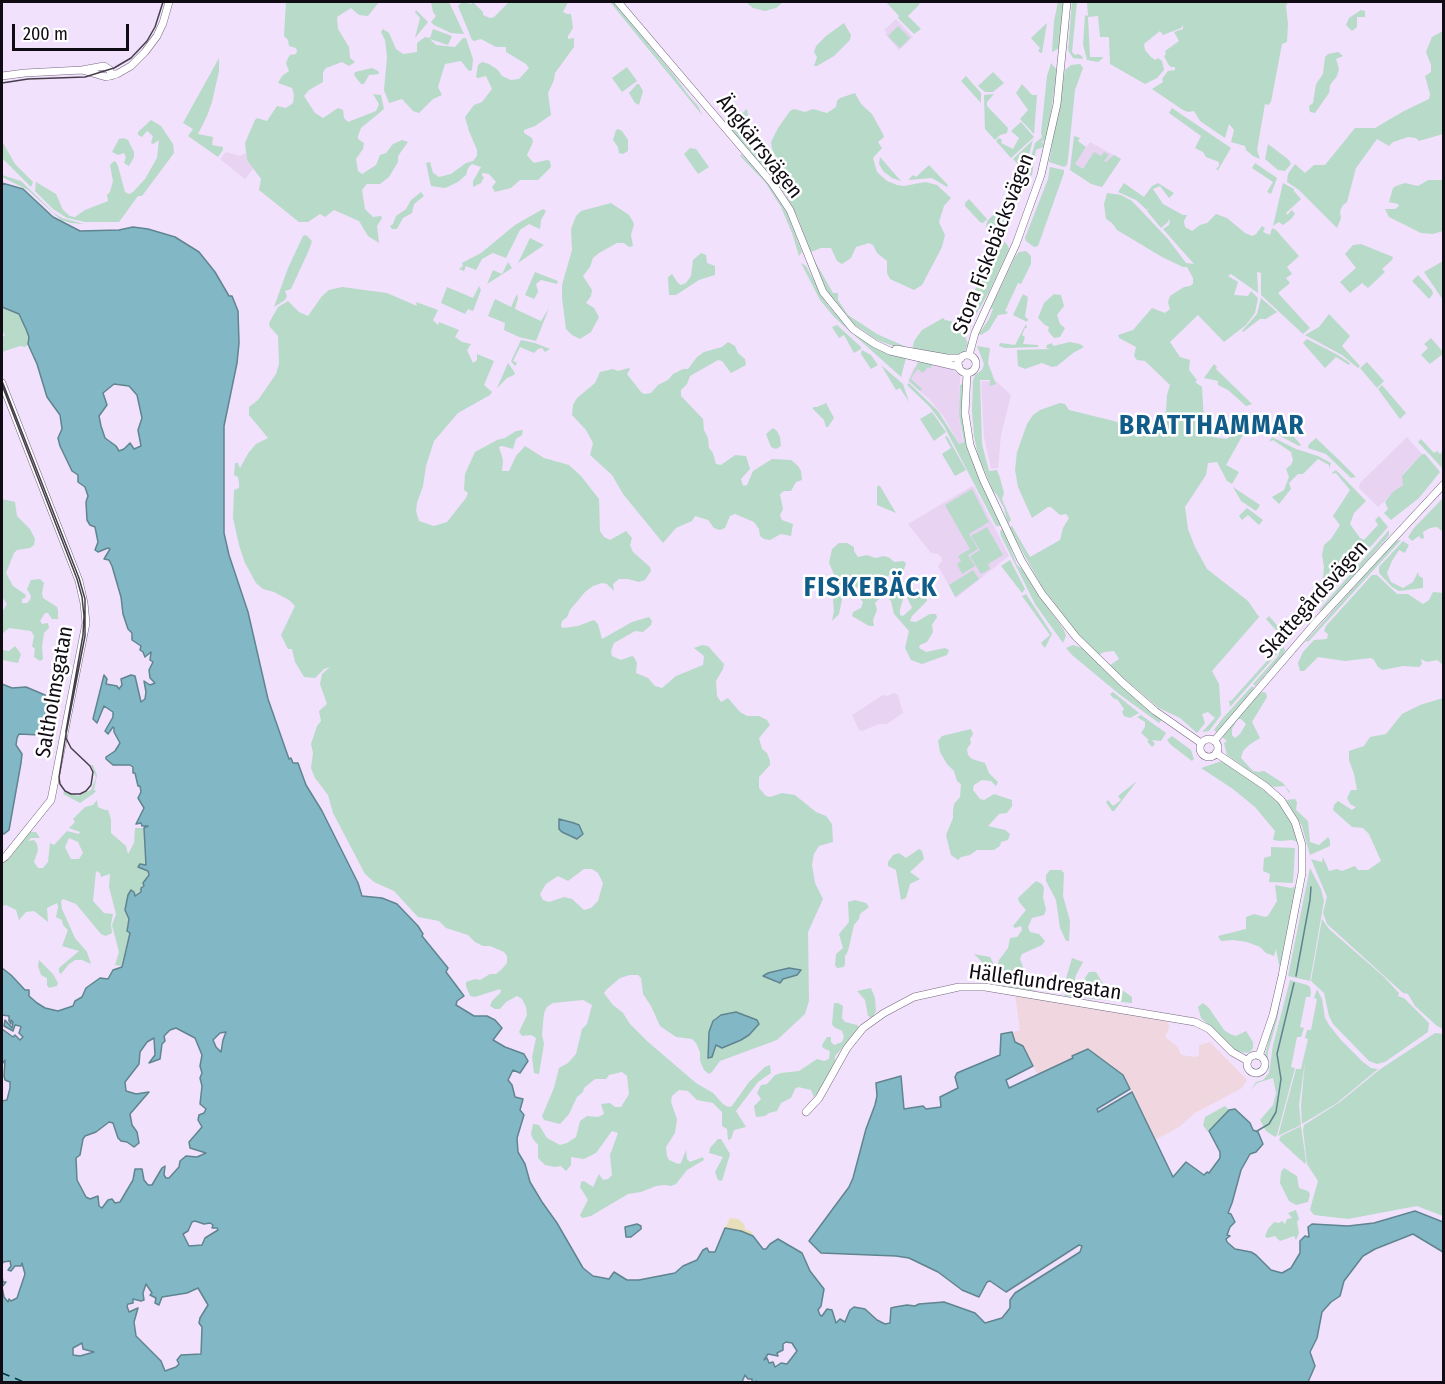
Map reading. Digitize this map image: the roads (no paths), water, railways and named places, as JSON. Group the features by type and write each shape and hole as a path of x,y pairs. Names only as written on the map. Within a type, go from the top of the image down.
{"street":[{"path":"82,70 100,76 136,61 157,36 169,2"},
{"name":"Ängkärrsvägen","path":"618,2 772,183 794,219 823,292 851,326 868,340 890,351 959,367"},
{"name":"Stora Fiskebäcksvägen","path":"969,356 975,333 1016,244 1041,176 1057,104 1067,2"},
{"path":"2,76 100,67 106,67 111,73"},
{"path":"100,67 98,73 100,76"},
{"name":"Ängkärrsvägen","path":"851,326 876,341 902,350 947,358 961,358"},
{"path":"969,356 975,359 976,365 973,371 967,373 961,371 959,367 961,358 969,356"},
{"path":"967,373 965,413 970,446 1021,560 1042,594 1076,637 1123,683 1155,711 1202,743"},
{"name":"Saltholmsgatan","path":"2,383 79,581 84,599 86,623 51,800 2,859"},
{"name":"Skattegårdsvägen","path":"1214,741 1296,644 1443,484"},
{"path":"1208,740 1214,741 1217,746 1216,753 1209,757 1203,755 1200,750 1202,743 1208,740"},
{"path":"1216,753 1281,800 1295,822 1302,845 1302,873 1282,976 1273,1015 1259,1056"},
{"name":"Hälleflundregatan","path":"806,1112 819,1098 847,1048 863,1028 884,1013 914,997 959,987 985,987 1195,1022 1209,1029 1232,1053 1248,1061"},
{"path":"1253,1056 1259,1056 1265,1065 1260,1073 1250,1071 1248,1061 1253,1056"}],"waterway":[{"path":"1296,976 1311,887"},
{"path":"1257,1131 1269,1124 1276,1112 1281,1079 1277,1054 1294,983"}],"tram line":[{"path":"2,83 28,79 85,77 114,68 131,58 147,41 155,27 163,2"},
{"path":"2,381 79,578 85,599 85,636 66,734 59,777 60,784 65,791 80,794 91,785 93,772 90,766 71,748 66,738 66,731 83,635 82,597 2,385"}],"district":[{"name":"BRATTHAMMAR","path":"1212,426"},
{"name":"FISKEBÄCK","path":"871,588"}]}
